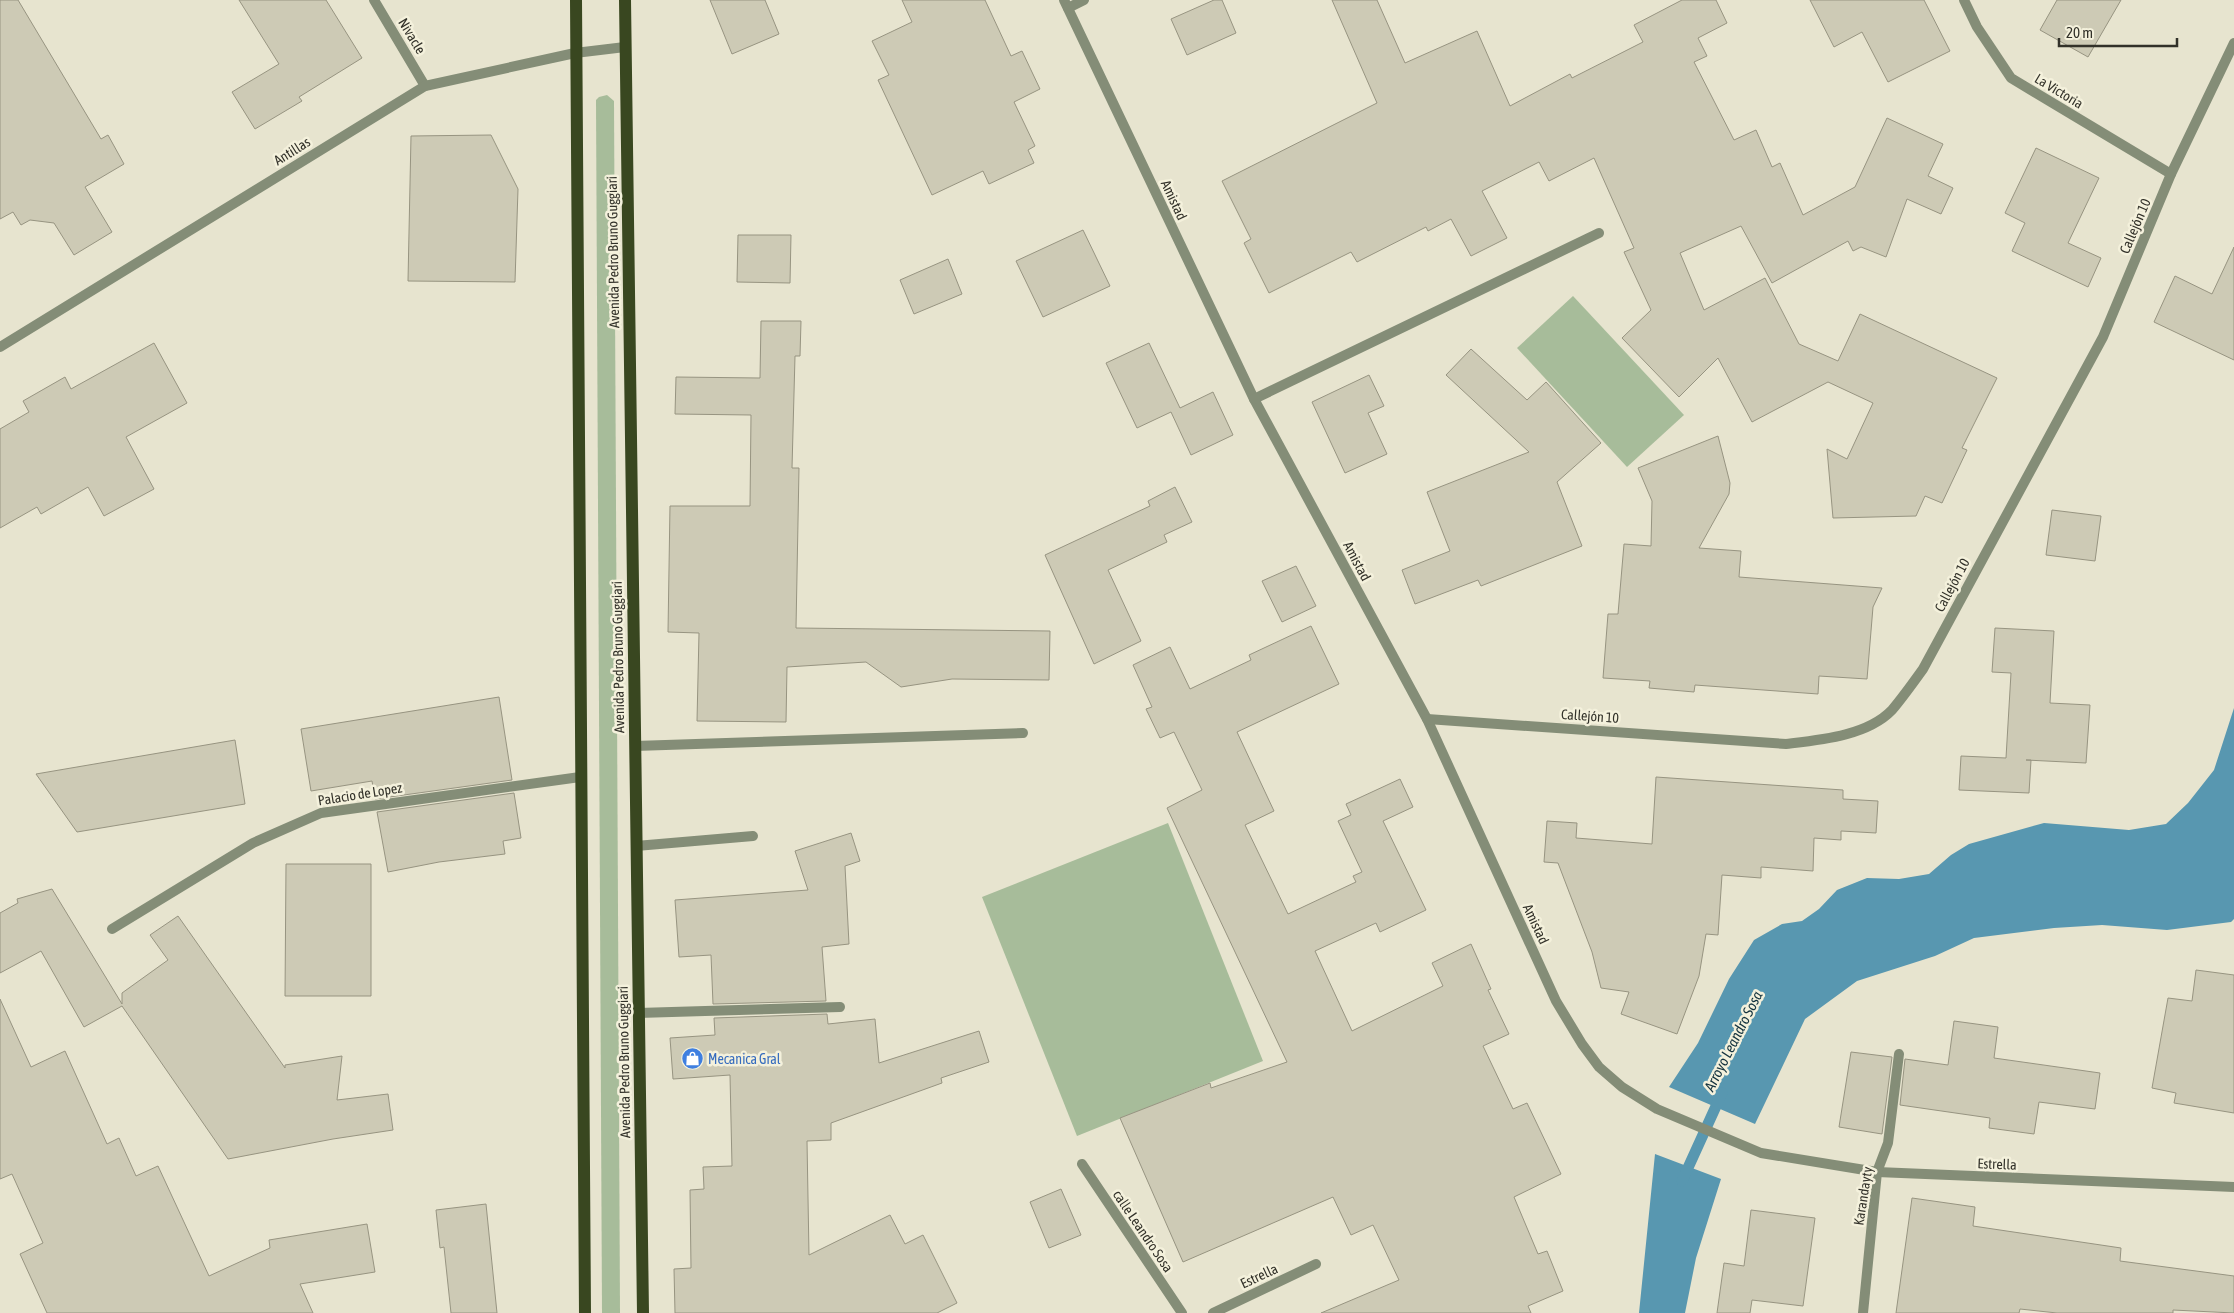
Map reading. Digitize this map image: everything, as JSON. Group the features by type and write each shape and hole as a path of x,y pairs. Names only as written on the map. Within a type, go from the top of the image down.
{"main road":[{"path":"576,0 585,1313"},
{"name":"Avenida Pedro Bruno Guggiari","path":"624,0 642,1313"}],"street":[{"name":"Nivacle","path":"374,0 425,86"},
{"path":"1066,4 1084,0"},
{"name":"La Victoria","path":"1964,0 1977,27 2011,78 2171,174"},
{"name":"Amistad","path":"1066,4 1254,399 1427,719 1556,1001 1577,1036 1599,1067 1622,1087 1657,1109 1760,1153"},
{"name":"Callejón 10","path":"1427,719 1786,744 1842,737 1866,726 1890,711 1923,669 2103,337 2171,174 2234,43"},
{"name":"Antillas","path":"0,347 425,86 575,53 625,47"},
{"path":"1254,399 1599,233"},
{"path":"635,746 1022,734"},
{"name":"Palacio de Lopez","path":"112,929 253,843 321,813 580,777"},
{"path":"636,846 753,836"},
{"path":"638,1013 840,1007"},
{"name":"Karandayty","path":"1863,1313 1877,1172 1888,1143 1899,1054"},
{"name":"Estrella","path":"1760,1153 1877,1172 2234,1187"},
{"name":"calle Leandro Sosa","path":"1082,1164 1182,1313"},
{"name":"Estrella","path":"1213,1313 1316,1264"}],"green space":[{"path":"607,95 614,101 620,1313 602,1313 596,100"},
{"path":"1573,296 1684,415 1627,467 1517,348"},
{"path":"1168,823 1263,1061 1077,1136 982,897"}],"water":[{"path":"2234,708 2234,919 2231,922 2167,930 2102,925 2054,928 1974,938 1935,956 1857,981 1805,1019 1755,1124 1669,1087 1698,1043 1729,979 1754,940 1782,924 1802,921 1819,909 1837,890 1867,878 1899,879 1929,874 1951,855 1969,844 2044,823 2129,830 2166,824 2188,803 2214,770"},
{"path":"1655,1154 1721,1179 1696,1258 1685,1313 1639,1313"}],"building":[{"path":"0,0 18,0 101,139 108,135 124,164 85,187 112,232 74,255 54,223 30,220 21,225 13,212 0,219"},
{"path":"239,0 326,0 362,58 299,97 302,101 255,129 232,92 279,64"},
{"path":"710,0 765,0 779,34 732,54"},
{"path":"902,0 985,0 1011,56 1022,51 1040,89 1014,102 1035,146 1028,150 1034,163 989,184 983,171 932,195 878,80 889,75 872,41 912,22"},
{"path":"1214,0 1222,0 1236,33 1187,55 1171,19"},
{"path":"1332,0 1377,0 1405,63 1477,31 1510,106 1570,74 1572,78 1643,42 1634,25 1682,0 1716,0 1727,23 1698,38 1707,56 1694,62 1734,140 1756,130 1772,167 1780,163 1803,215 1855,187 1887,118 1943,144 1928,176 1953,188 1941,214 1907,199 1886,257 1861,247 1853,251 1848,241 1772,283 1741,226 1680,253 1704,310 1765,278 1799,344 1838,361 1860,314 1997,378 1962,448 1967,450 1942,503 1925,496 1916,516 1833,518 1827,449 1847,459 1873,403 1828,382 1752,422 1718,358 1679,397 1622,338 1651,310 1624,252 1634,248 1594,158 1549,181 1539,162 1482,191 1507,238 1471,256 1451,219 1428,231 1426,227 1357,262 1351,252 1269,293 1244,243 1251,239 1222,181 1377,103"},
{"path":"1810,0 1924,0 1950,51 1888,82 1862,32 1834,47"},
{"path":"2057,0 2121,0 2088,57 2040,30"},
{"path":"491,135 518,189 515,282 408,281 411,136"},
{"path":"2036,148 2099,178 2068,243 2101,258 2088,287 2012,251 2025,223 2005,213"},
{"path":"1083,230 1110,286 1043,317 1016,261"},
{"path":"738,235 791,235 790,283 737,282"},
{"path":"2234,247 2234,360 2154,322 2175,276 2212,294"},
{"path":"948,259 962,294 914,314 900,280"},
{"path":"761,321 801,321 800,356 795,356 792,468 799,468 796,628 1050,631 1049,680 952,679 901,687 866,662 787,667 786,722 697,721 699,633 668,632 670,506 750,506 751,415 675,414 676,377 760,378"},
{"path":"154,343 187,403 126,437 154,489 104,516 88,487 41,514 37,507 0,528 0,429 29,412 23,401 65,377 71,389"},
{"path":"1149,343 1180,408 1213,392 1233,435 1191,455 1171,412 1137,428 1106,363"},
{"path":"1471,349 1527,400 1546,382 1601,443 1557,482 1582,546 1481,586 1478,580 1415,604 1402,570 1450,551 1427,492 1529,452 1446,375"},
{"path":"1369,375 1384,406 1368,413 1387,454 1345,473 1312,402"},
{"path":"1718,436 1730,483 1729,494 1699,548 1741,551 1739,577 1882,588 1873,607 1867,679 1819,676 1818,694 1695,685 1694,692 1649,688 1650,681 1603,678 1608,614 1618,614 1624,544 1651,546 1652,501 1638,468"},
{"path":"1175,487 1192,522 1164,535 1167,542 1108,570 1141,641 1094,664 1045,555 1150,506 1148,501"},
{"path":"2052,510 2101,516 2095,561 2046,555"},
{"path":"1296,566 1316,606 1282,622 1262,581"},
{"path":"1311,626 1339,684 1237,732 1274,811 1245,825 1288,914 1356,882 1353,876 1362,872 1338,821 1351,815 1346,804 1400,779 1413,807 1383,821 1426,910 1380,932 1376,923 1315,951 1352,1031 1443,986 1432,963 1471,944 1491,989 1488,990 1509,1034 1483,1046 1513,1109 1527,1103 1561,1174 1514,1197 1538,1254 1547,1251 1563,1291 1528,1306 1531,1313 1321,1313 1399,1280 1373,1225 1351,1235 1333,1197 1183,1262 1120,1118 1210,1083 1211,1088 1287,1062 1167,808 1202,790 1174,732 1160,738 1146,709 1152,707 1133,665 1170,647 1190,689 1251,660 1249,655"},
{"path":"1995,628 2054,631 2050,703 2090,705 2086,763 2031,760 2029,793 1959,790 1961,756 2006,758 2011,673 1992,672"},
{"path":"499,697 512,780 375,799 372,781 311,791 301,729"},
{"path":"235,740 245,804 77,832 36,774"},
{"path":"1656,777 1843,790 1843,799 1878,801 1876,833 1841,831 1841,840 1814,838 1813,871 1761,867 1761,878 1722,875 1718,935 1706,934 1699,976 1677,1034 1621,1014 1629,992 1601,988 1592,952 1558,863 1544,862 1547,821 1577,823 1576,838 1652,844"},
{"path":"514,793 521,838 503,841 505,854 439,862 388,872 377,812"},
{"path":"851,833 860,861 845,866 849,944 822,947 826,1001 713,1004 711,955 679,957 675,900 808,890 795,851"},
{"path":"286,864 371,864 371,996 285,996"},
{"path":"52,889 122,1004 122,993 168,960 150,935 178,916 285,1068 285,1065 342,1056 337,1100 388,1094 393,1130 333,1139 228,1159 122,1006 84,1027 41,951 0,973 0,913 18,903 17,899"},
{"path":"2196,970 2234,975 2234,1113 2174,1103 2176,1093 2152,1088 2168,998 2192,1001"},
{"path":"0,999 31,1067 65,1051 107,1144 119,1138 136,1176 158,1166 209,1276 270,1248 269,1240 367,1224 375,1272 300,1284 313,1313 47,1313 20,1254 43,1243 12,1174 0,1179"},
{"path":"827,1014 828,1024 875,1019 879,1063 979,1031 989,1062 941,1078 942,1083 831,1123 831,1140 807,1141 809,1255 890,1215 905,1244 923,1235 957,1303 937,1313 675,1313 674,1269 691,1268 690,1190 704,1189 703,1167 732,1166 730,1075 673,1079 670,1038 715,1035 714,1018"},
{"path":"1954,1021 1998,1027 1994,1058 2100,1073 2095,1109 2039,1102 2034,1134 1989,1128 1990,1118 1900,1105 1905,1059 1948,1065"},
{"path":"1851,1052 1892,1057 1882,1134 1839,1127"},
{"path":"1061,1189 1081,1235 1049,1248 1030,1202"},
{"path":"1912,1198 1975,1207 1973,1226 2121,1248 2120,1261 2234,1276 2234,1313 2173,1310 2173,1313 2057,1313 2020,1309 2019,1313 1896,1313"},
{"path":"486,1204 497,1313 451,1313 444,1247 440,1248 436,1210"},
{"path":"1751,1210 1815,1218 1803,1306 1752,1300 1750,1313 1717,1313 1724,1263 1744,1266"}],"waterway":[{"name":"Arroyo Leandro Sosa","path":"1682,1181 1722,1093"}],"place":[{"name":"Mecanica Gral","path":"692,1059"}]}
